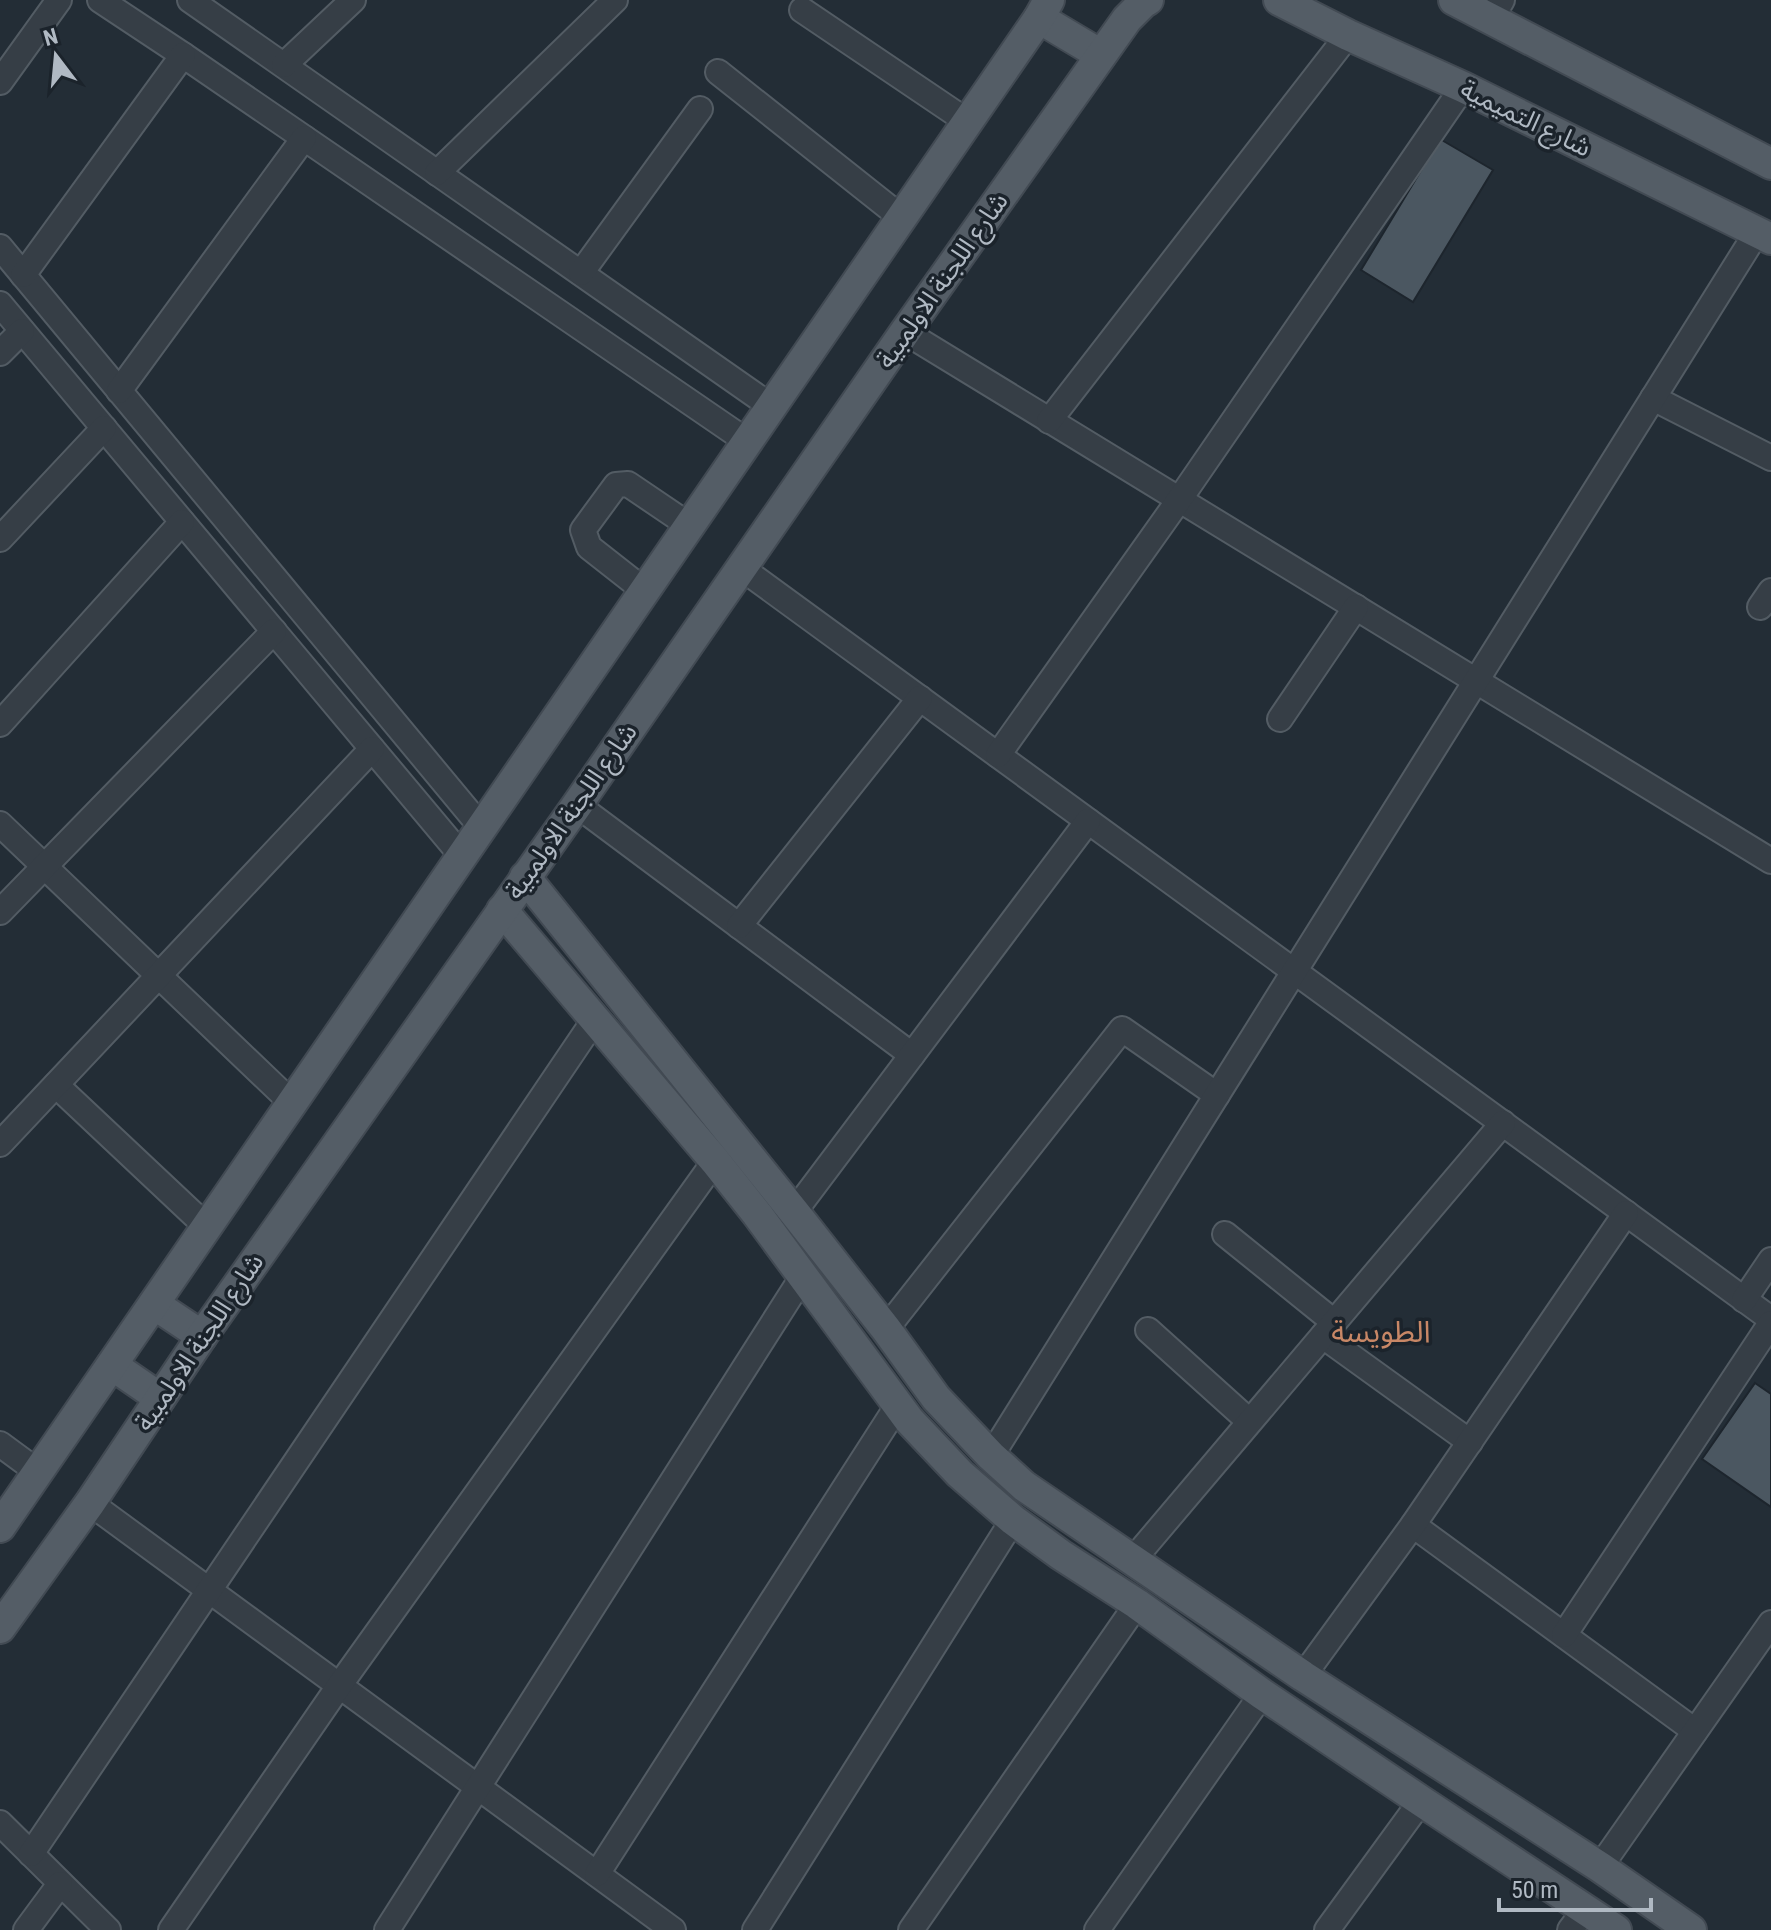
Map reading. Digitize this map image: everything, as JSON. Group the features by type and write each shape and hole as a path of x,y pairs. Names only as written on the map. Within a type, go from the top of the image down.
{"main road":[{"name":"شارع اللجنة الاولمبية","path":"0,1628 905,332 1127,19 1148,0"},
{"path":"1454,0 1497,10 1771,164"},
{"name":"شارع التميمية","path":"1280,1 1463,87 1764,236"},
{"path":"0,1527 1044,9 1101,55"},
{"path":"525,877 794,1212 936,1398 1024,1486 1303,1676 1600,1867 1691,1930"},
{"path":"502,910 715,1161 904,1412 960,1474 1013,1520 1061,1555 1137,1604 1262,1694 1410,1794 1578,1920 1616,1930"},
{"path":"154,1304 202,1336"},
{"path":"112,1365 160,1398"},
{"path":"904,1412 936,1398"},
{"path":"1410,1794 1424,1754"}],"street":[{"path":"0,82 59,0"},
{"path":"100,0 748,442"},
{"path":"190,0 772,407"},
{"path":"284,65 353,0"},
{"path":"437,173 615,0"},
{"path":"802,10 968,122"},
{"path":"1049,421 1348,35"},
{"path":"23,275 183,55"},
{"path":"718,72 902,218"},
{"path":"998,755 1179,500 1463,87"},
{"path":"581,273 700,109"},
{"path":"119,391 304,138"},
{"path":"991,1456 1653,398 1764,236"},
{"path":"0,247 482,828"},
{"path":"0,304 462,856"},
{"path":"0,353 22,331"},
{"path":"905,332 1476,681 1767,850"},
{"path":"1653,398 1771,458"},
{"path":"0,539 104,428"},
{"path":"645,591 589,547 583,530 616,485 628,484 690,526"},
{"path":"0,724 182,522"},
{"path":"740,567 1771,1321 1564,1635"},
{"path":"1280,719 1356,607"},
{"path":"0,912 44,866 281,640 314,626"},
{"path":"739,926 920,698"},
{"path":"0,1144 372,749"},
{"path":"577,805 912,1055"},
{"path":"794,1212 1088,821"},
{"path":"0,824 292,1103"},
{"path":"31,1854 595,1019"},
{"path":"886,1329 1122,1029 1217,1095"},
{"path":"56,1085 207,1227"},
{"path":"1132,1561 1503,1123"},
{"path":"171,1930 339,1686 715,1161"},
{"path":"1303,1676 1413,1525 1626,1213"},
{"path":"1225,1234 1328,1329 1470,1442"},
{"path":"1744,1300 1771,1260"},
{"path":"387,1930 803,1276"},
{"path":"1148,1330 1249,1421"},
{"path":"597,1874 904,1412"},
{"path":"0,1444 38,1472"},
{"path":"90,1503 668,1929"},
{"path":"755,1930 1013,1520"},
{"path":"1413,1525 1695,1731"},
{"path":"911,1930 1137,1604"},
{"path":"1600,1867 1771,1623"},
{"path":"1097,1930 1262,1694"},
{"path":"1327,1930 1410,1794"},
{"path":"0,1823 108,1930"},
{"path":"26,1930 60,1884"}],"building":[{"path":"1440,139 1493,170 1413,302 1361,270"},
{"path":"1755,1383 1771,1394 1771,1507 1702,1459"}],"district":[{"name":"الطويسة","path":"1381,1332"}]}
